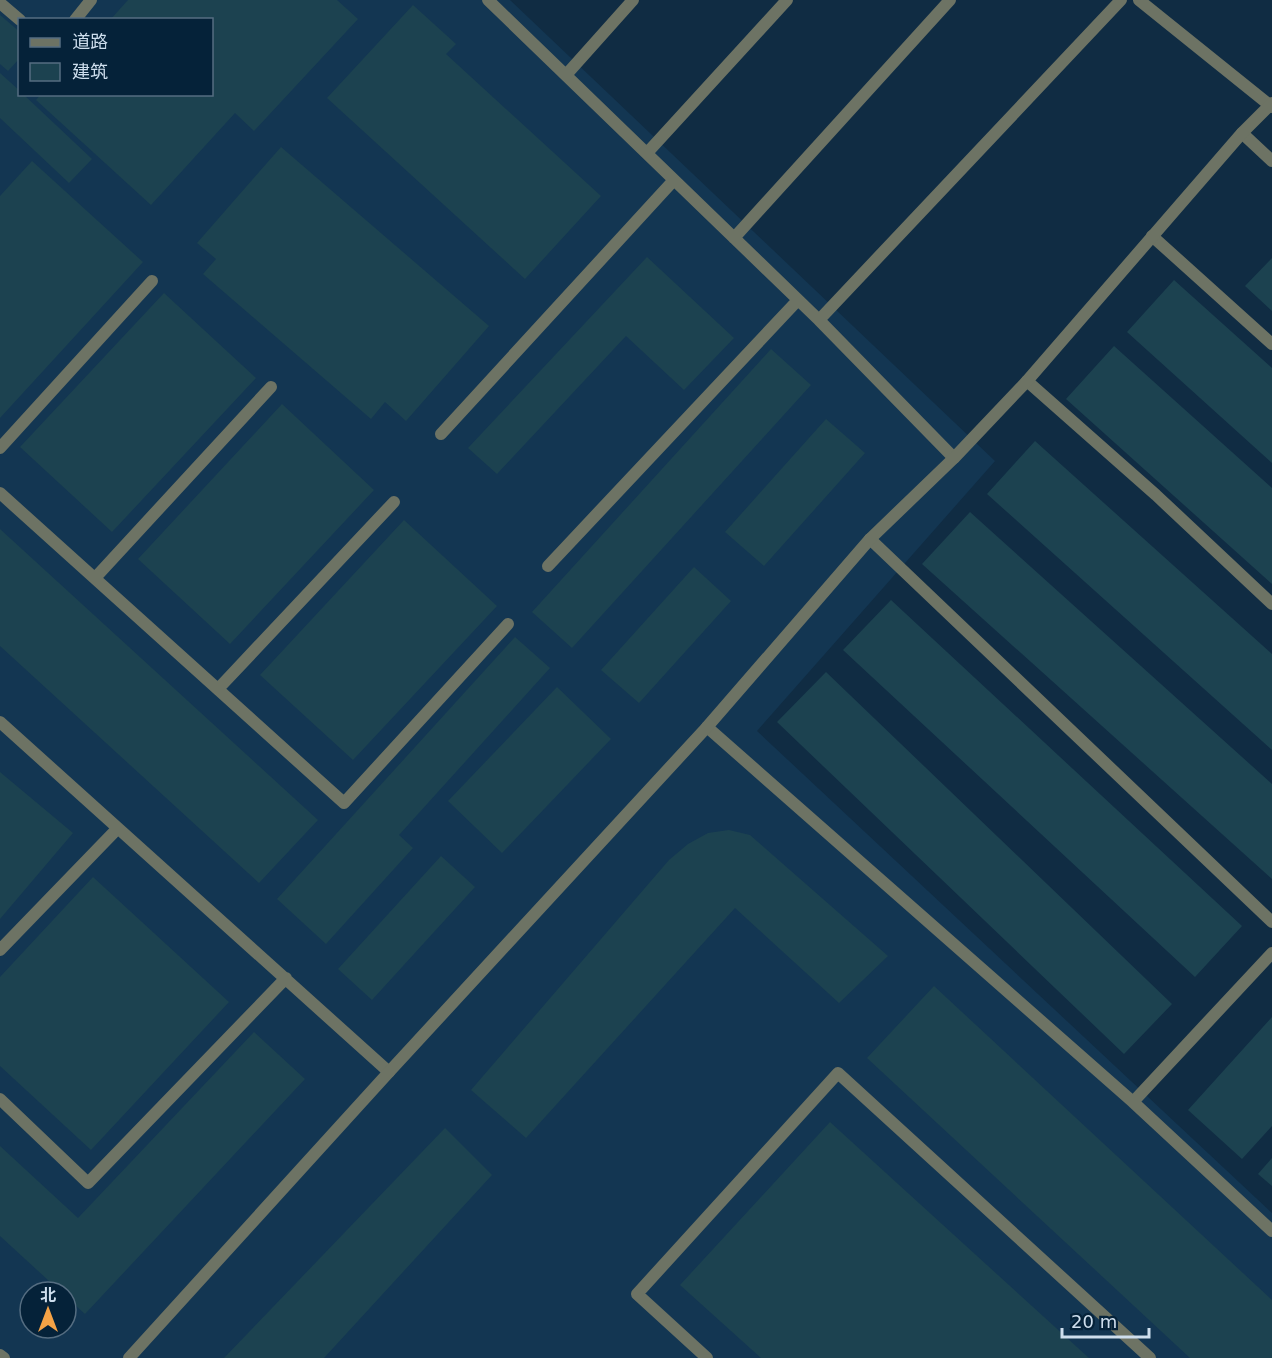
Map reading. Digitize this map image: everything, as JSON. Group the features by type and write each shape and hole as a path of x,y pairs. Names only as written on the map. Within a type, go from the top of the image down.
{"street":[{"path":"77,18 91,0"},
{"path":"488,0 819,320 954,458"},
{"path":"566,75 633,0"},
{"path":"647,153 787,0"},
{"path":"734,238 950,0"},
{"path":"819,320 1121,0"},
{"path":"129,1358 707,727 870,539 954,458 1027,381 1242,133 1271,105 1139,0"},
{"path":"0,3 18,18"},
{"path":"1242,133 1272,161"},
{"path":"441,434 674,180"},
{"path":"1152,236 1272,344"},
{"path":"0,448 152,281"},
{"path":"548,566 798,300"},
{"path":"1027,381 1156,495 1272,604"},
{"path":"95,578 271,387"},
{"path":"0,493 344,803 508,624"},
{"path":"218,689 394,502"},
{"path":"870,539 1272,922"},
{"path":"0,722 389,1072"},
{"path":"707,727 1133,1102 1272,1231"},
{"path":"0,950 118,828"},
{"path":"1133,1102 1272,952"},
{"path":"0,1099 88,1183 286,978"},
{"path":"707,1358 637,1294 838,1073 1150,1358"},
{"path":"0,1355 4,1358"}],"shaded area":[{"path":"0,0 510,0 995,461 757,731 1272,1213 1272,1358 0,1358"}],"building":[{"path":"128,0 337,0 358,19 254,131 235,113 151,205 36,100 39,96 213,96 213,18 112,18"},
{"path":"413,5 456,44 446,54 601,196 525,279 327,98"},
{"path":"0,15 18,30 18,60 8,71 0,64"},
{"path":"0,73 18,89 18,96 25,96 92,159 69,183 0,118"},
{"path":"281,147 489,326 406,421 385,402 371,419 203,274 216,259 197,243"},
{"path":"32,161 143,262 0,418 0,196"},
{"path":"647,257 734,338 684,390 626,336 497,474 468,448"},
{"path":"1272,258 1272,311 1245,286"},
{"path":"1174,280 1272,368 1272,463 1127,332"},
{"path":"164,293 256,378 112,532 20,447"},
{"path":"1114,346 1272,488 1272,584 1066,399"},
{"path":"771,349 811,385 572,648 532,612"},
{"path":"282,404 374,490 230,644 138,559"},
{"path":"826,419 865,453 764,566 725,532"},
{"path":"1035,441 1272,654 1272,750 987,494"},
{"path":"970,512 1272,784 1272,879 922,564"},
{"path":"404,520 497,606 353,760 260,675"},
{"path":"0,529 318,820 259,883 0,646"},
{"path":"694,567 731,601 639,703 601,670"},
{"path":"891,600 1242,926 1195,977 843,650"},
{"path":"515,637 550,668 399,835 413,848 326,944 277,899"},
{"path":"826,672 1172,1004 1124,1054 777,722"},
{"path":"557,687 611,739 502,853 448,801"},
{"path":"0,772 73,833 0,919"},
{"path":"729,830 750,835 888,956 839,1003 735,908 526,1138 471,1090 669,860 688,844 708,833"},
{"path":"441,856 475,887 372,1000 338,969"},
{"path":"93,877 229,1002 91,1150 0,1066 0,977"},
{"path":"934,986 1272,1300 1272,1358 1190,1358 867,1058"},
{"path":"1272,1017 1272,1126 1242,1159 1188,1110"},
{"path":"254,1032 305,1079 85,1314 78,1308 78,1280 48,1280 0,1236 0,1146 78,1218"},
{"path":"830,1122 1089,1358 761,1358 680,1285"},
{"path":"445,1128 492,1175 324,1358 224,1358"},
{"path":"1272,1158 1272,1186 1258,1174"}]}
